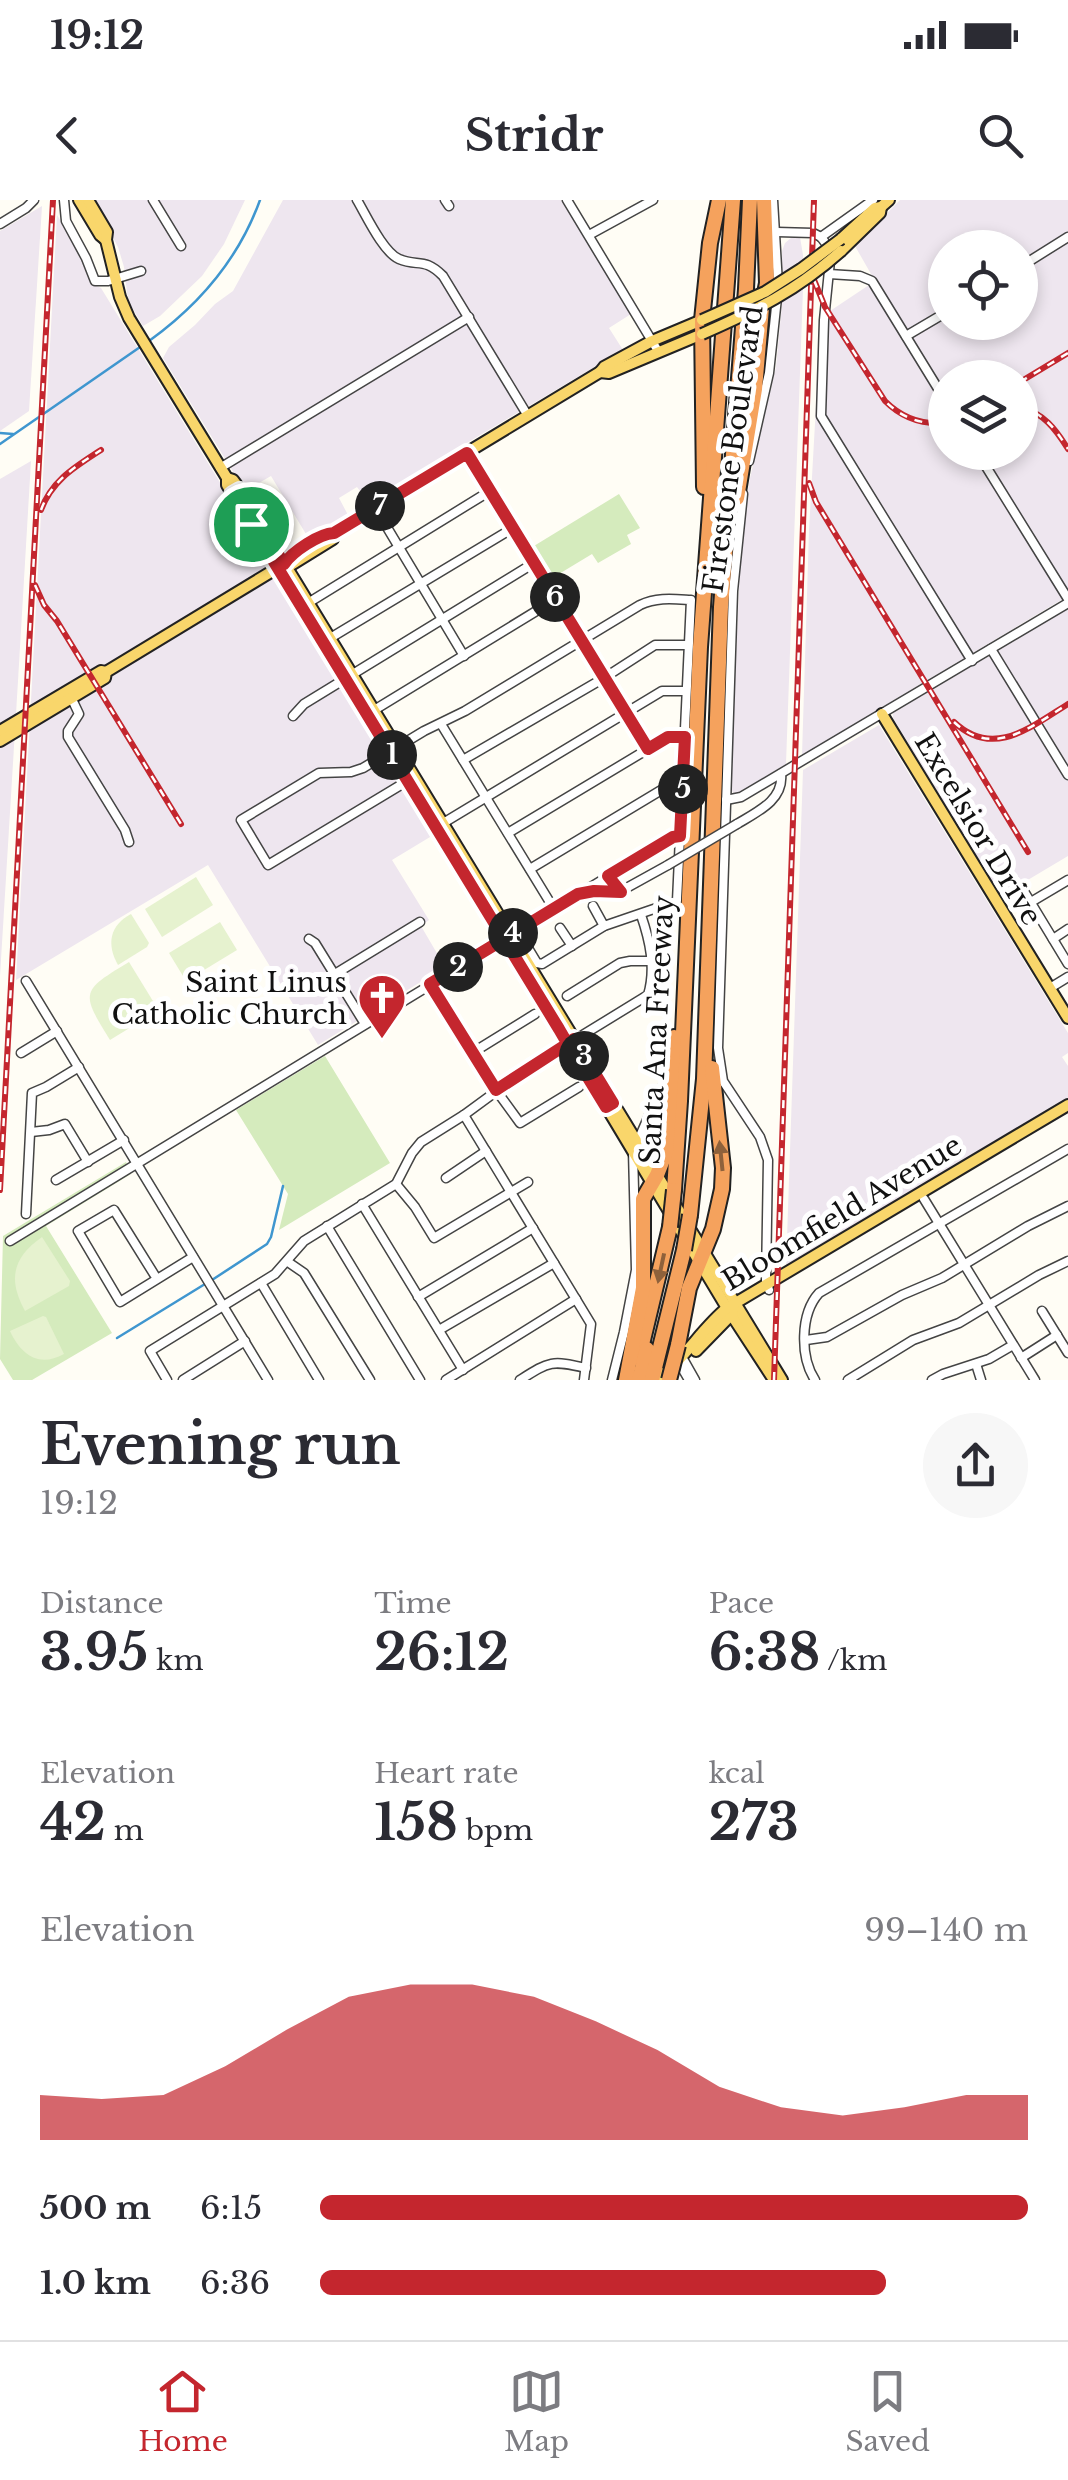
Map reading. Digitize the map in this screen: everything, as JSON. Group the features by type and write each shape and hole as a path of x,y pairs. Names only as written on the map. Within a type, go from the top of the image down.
{"highway":[{"path":"694,646 705,466 702,327 719,200"},
{"path":"700,1121 696,1112 712,656 738,325 741,200"},
{"path":"679,1124 685,1112 687,1090 706,647 741,200"},
{"name":"Santa Ana Freeway","path":"653,1380 684,1250 700,1121 721,608 746,289 741,200"},
{"name":"Santa Ana Freeway","path":"635,1372 654,1322 652,1310 674,1190 685,978 694,646 741,200"},
{"path":"721,608 730,532 756,389 771,227 764,200"},
{"path":"668,1380 681,1358 689,1288 717,1218 723,1168 711,1053 710,941"},
{"path":"635,1372 642,1288 643,1199 666,1152 674,1036 685,978"}],"main road":[{"path":"655,346 684,341 702,327 763,300 880,213 881,202"},
{"path":"84,203 106,240 122,305 227,484 281,566 733,1309 782,1380"},
{"path":"0,741 101,671 106,672 281,566 328,532 334,533 600,372 608,373 684,327 702,327"},
{"path":"281,566 308,603 327,641"},
{"path":"0,731 70,694"},
{"name":"Excelsior Drive","path":"882,714 1068,1018"},
{"name":"Bloomfield Avenue","path":"668,1380 708,1324 1068,1108"},
{"name":"Bloomfield Avenue","path":"653,1380 681,1358"},
{"path":"766,1360 774,1380"}],"street":[{"path":"0,224 34,200"},
{"path":"64,200 66,220 92,278 100,282 141,270"},
{"path":"154,200 182,246"},
{"path":"357,200 390,254 436,269 528,416"},
{"path":"567,200 655,346"},
{"path":"588,235 653,200"},
{"name":"Firestone Boulevard","path":"768,1287 768,1160 760,1138 723,1081 718,1048 735,559 744,491 774,344 778,284 771,227 774,200"},
{"path":"821,237 881,202"},
{"path":"771,227 813,233 827,245 829,274 821,416 972,660"},
{"path":"1038,256 1068,238"},
{"path":"829,274 860,276 872,281 928,372"},
{"path":"224,473 469,317"},
{"path":"906,336 928,322"},
{"path":"467,453 648,749"},
{"path":"726,800 737,799 777,776 1068,601 988,470"},
{"path":"308,603 490,492"},
{"path":"376,508 464,656"},
{"path":"327,641 512,528"},
{"path":"293,716 304,704 348,676 534,564"},
{"path":"370,712 556,600"},
{"name":"Firestone Boulevard","path":"582,640 646,602 691,600 694,646 686,692 678,897 641,914"},
{"path":"411,779 268,865 241,820 316,774 360,770 582,640"},
{"path":"463,760 655,645 694,646"},
{"path":"991,649 1068,775"},
{"path":"439,825 662,691 686,692"},
{"path":"70,694 79,714 68,730 68,737 129,842"},
{"path":"441,724 554,909"},
{"path":"508,833 668,737 685,737"},
{"path":"578,894 621,892 668,865 768,804 782,786 777,776"},
{"path":"530,869 663,788 684,781"},
{"path":"10,1241 578,894 680,836"},
{"path":"608,876 621,892"},
{"path":"1030,902 1068,880"},
{"path":"1022,888 1068,964"},
{"path":"594,906 604,926"},
{"path":"167,1380 150,1352 281,1270 304,1240 396,1184 416,1146 571,1041 648,995 652,961 641,914 604,926 539,964 528,948"},
{"path":"335,974 420,922"},
{"path":"560,928 572,946"},
{"path":"1053,938 1068,930"},
{"path":"309,939 315,942 365,1024"},
{"path":"567,996 620,963 652,961"},
{"path":"1050,988 1068,977"},
{"path":"26,981 266,1379"},
{"path":"430,984 520,1123 579,1087"},
{"path":"472,1053 535,1014"},
{"path":"22,1053 57,1031"},
{"path":"26,1214 32,1093 79,1067"},
{"path":"612,1380 636,1270 634,1145 660,1088"},
{"path":"464,1115 591,1324 584,1380"},
{"path":"31,1132 65,1124 88,1162"},
{"path":"56,1180 124,1140"},
{"path":"814,1380 804,1355 806,1313 818,1293 1068,1149"},
{"path":"446,1178 486,1151"},
{"path":"396,1184 434,1238 528,1182"},
{"path":"922,1195 1034,1380"},
{"path":"362,1204 463,1370"},
{"path":"806,1340 827,1337 902,1295 942,1278 1068,1206"},
{"path":"157,1279 114,1210 78,1231 120,1302 193,1257"},
{"path":"327,1226 420,1380"},
{"path":"418,1296 533,1228"},
{"path":"848,1380 913,1340 959,1323 1068,1261"},
{"path":"288,1262 304,1274 370,1380"},
{"path":"439,1330 554,1263"},
{"path":"261,1283 319,1380"},
{"path":"446,1380 576,1298"},
{"path":"1042,1311 1068,1353"},
{"path":"1021,1358 1058,1335"},
{"path":"183,1380 245,1342"},
{"path":"932,1380 976,1364 1013,1344"},
{"path":"681,1358 692,1380"},
{"path":"762,1380 766,1360"},
{"path":"520,1380 556,1361 586,1368"},
{"path":"976,1364 980,1380"}],"shaded area":[{"path":"93,200 245,200 224,244 202,276 160,316 143,326 128,301 118,247"},
{"path":"283,200 561,200 631,314 609,328 623,350 368,502 357,487 339,498 348,515 309,539 271,476 245,491 163,358 169,347 233,291"},
{"path":"900,200 1068,200 1068,596 802,755 821,317 875,281 855,246"},
{"path":"42,206 29,411 0,431 0,231"},
{"path":"57,215 86,263 93,284 101,288 435,834 392,860 429,920 421,926 445,967 318,1045 208,865 16,980"},
{"path":"800,237 803,289 786,764 733,793 730,786 742,526 776,367 782,251 791,238"},
{"path":"31,461 18,681 0,976 0,479"},
{"path":"1068,609 1068,856 1001,896 893,713"},
{"path":"879,725 1068,1033 1068,1053 1062,1057 1068,1066 1068,1098 786,1268 803,770"}],"green space":[{"path":"619,494 640,528 627,535 631,544 598,563 592,554 549,580 529,549"},
{"path":"196,877 213,905 162,937 145,909"},
{"path":"131,914 149,943 118,965 112,936 118,924"},
{"path":"220,922 237,950 186,981 169,953"},
{"path":"129,962 156,1006 154,1013 110,1040 94,1012 90,994 102,980"},
{"path":"325,1056 390,1163 279,1230 288,1194 236,1110"},
{"path":"126,1162 131,1174 46,1226 112,1333 32,1380 13,1380 0,1359 3,1236"},
{"path":"42,1237 70,1281 69,1286 25,1311 16,1289 16,1270 24,1253"},
{"path":"43,1316 64,1354 47,1360 25,1353 10,1331"}],"waterway":[{"path":"149,341 215,279 241,241 260,200"},
{"path":"0,444 143,345"},
{"path":"0,433 13,434"},
{"path":"212,1280 267,1244 283,1186"},
{"path":"117,1338 205,1284"}],"railway":[{"path":"0,1190 53,200"},
{"path":"774,1380 814,200"},
{"path":"814,280 825,307 885,401 898,412 928,423"},
{"path":"1038,371 1068,353"},
{"path":"1038,415 1068,449"},
{"path":"41,510 58,482 101,450"},
{"path":"809,483 816,502 1028,852"},
{"path":"35,585 181,824"},
{"path":"954,722 969,733 997,739 1026,730 1068,704"}],"place":[{"name":"Saint Linus Catholic Church","path":"382,1040"}],"route":[{"path":"251,524 233,495 240,491 284,564 287,558 328,532 334,533 467,453 648,749 668,737 685,737 680,836 608,876 621,892 578,894 504,939 568,1043 606,1107 613,1103 574,1039 568,1043 564,1046 524,1070 496,1090 472,1053 430,984 504,939 251,524"}]}
